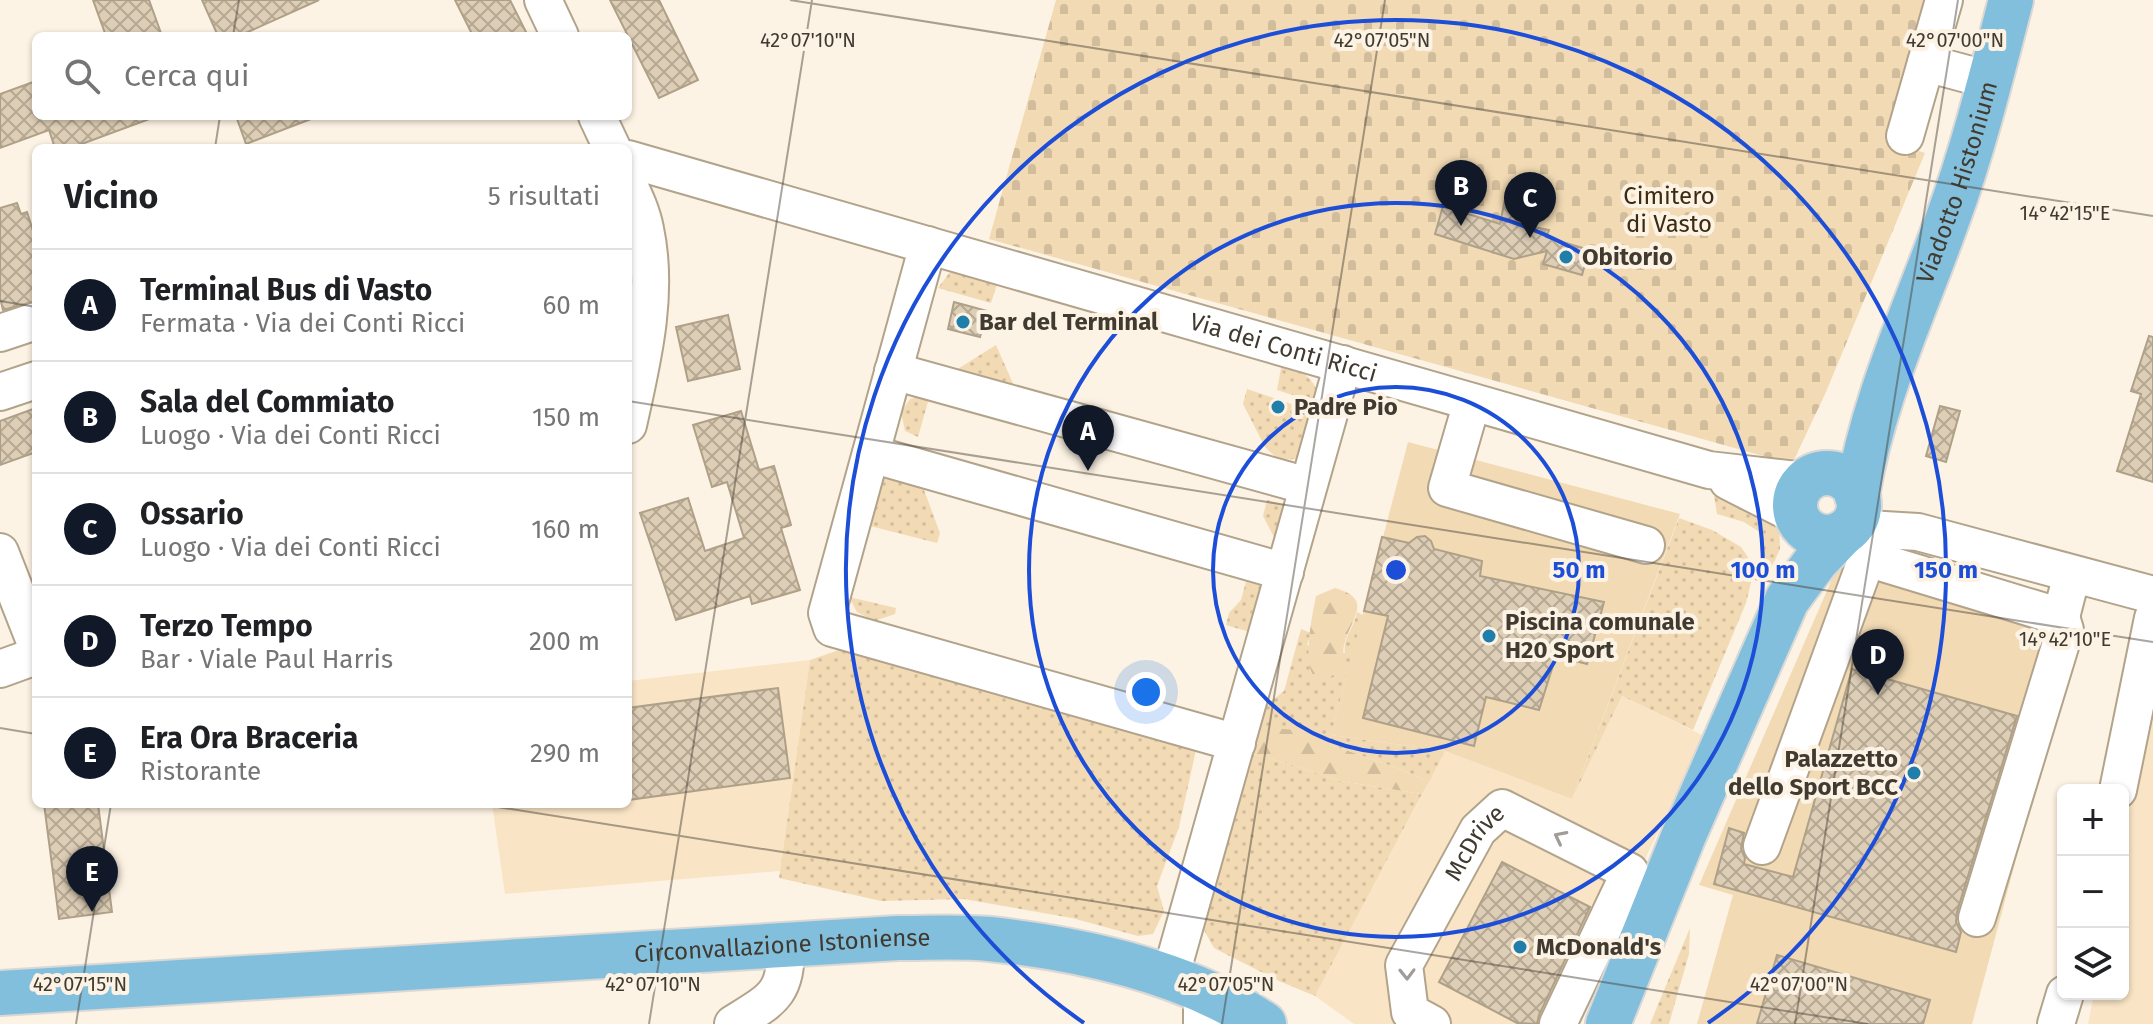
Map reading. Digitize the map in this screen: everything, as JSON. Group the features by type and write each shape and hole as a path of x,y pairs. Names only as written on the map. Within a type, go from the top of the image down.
{"main road":[{"name":"Viadotto Histonium","path":"1852,514 1870,429 1909,315 1948,218 2011,0"},
{"name":"Viadotto Histonium","path":"1803,498 1843,436 1909,315"},
{"path":"1803,498 1802,525 1817,536 1826,537 1852,514"},
{"path":"1787,600 1803,498"},
{"path":"1608,1024 1684,835 1787,600 1852,514"},
{"name":"Circonvallazione Istoniense","path":"0,993 898,938 987,938 1078,952 1191,998 1242,1009 1264,1024"}],"street":[{"path":"543,0 558,32"},
{"path":"1905,136 1944,0"},
{"path":"1926,63 1989,80"},
{"path":"599,120 610,144"},
{"name":"Via dei Conti Ricci","path":"632,160 1803,498"},
{"path":"632,194 645,230 649,289 643,359 632,407"},
{"path":"928,245 827,613 832,628 1237,743"},
{"path":"0,333 32,322"},
{"path":"1191,998 1237,743 1343,364"},
{"path":"893,371 1308,486"},
{"path":"0,392 32,381"},
{"path":"1472,402 1447,488 1646,545"},
{"path":"871,454 1285,572"},
{"path":"1852,514 2153,595"},
{"path":"0,552 32,634"},
{"path":"1762,846 1867,558 2061,617"},
{"path":"1977,918 2065,630 2061,617 2072,574"},
{"path":"2119,784 2153,618"},
{"path":"0,669 32,657"},
{"name":"McDrive","path":"1421,1018 1404,965 1478,830 1502,808 1630,872 1558,1024"},
{"path":"733,1024 766,1003 782,986 786,945"},
{"path":"2056,1024 2063,1000"}],"shaded area":[{"path":"810,660 780,871 505,894 493,808 632,808 632,681"},
{"path":"2153,688 2153,1024 2088,1024 2093,1000 2129,1000 2129,812"},
{"path":"1622,696 1704,736 1566,1024 1354,1024 1315,996 1445,751 1572,799"}],"green space":[{"name":"Cimitero di Vasto","path":"1056,0 1925,0 1885,140 1925,153 1826,392 1792,464 989,239"},
{"path":"953,268 1001,272 991,303 938,288"},
{"path":"996,345 1015,388 956,370"},
{"path":"1282,363 1308,378 1317,389 1321,404 1277,390"},
{"path":"1247,389 1318,413 1306,453 1296,459 1279,460 1265,447 1243,404"},
{"path":"922,395 929,398 918,437 905,431 901,412 910,399"},
{"path":"1408,442 1680,514 1572,799 1445,751 1331,735"},
{"path":"886,474 918,474 940,533 937,543 870,526 881,482"},
{"path":"1714,496 1736,497 1779,523 1780,549 1763,587 1765,558 1761,533 1744,522 1717,514"},
{"path":"1267,500 1286,505 1275,539 1263,516"},
{"path":"1679,518 1712,530 1741,547 1750,560 1753,574 1746,603 1693,730 1622,696 1572,799"},
{"path":"1874,543 2083,609 1972,1024 1697,1024 1733,895 1699,885 1836,570"},
{"path":"1254,577 1266,595 1253,633 1226,625 1229,613 1241,600 1247,578"},
{"path":"1335,588 1354,597 1357,609 1344,645 1343,668 1329,678 1315,678 1309,651 1316,596"},
{"path":"849,597 896,608 895,614 874,621 857,612"},
{"path":"1357,612 1363,615 1331,735 1445,751 1429,782 1334,746 1309,731 1255,730 1260,710 1284,691 1301,629 1311,633 1307,645 1345,653 1345,643"},
{"path":"851,646 1196,750 1179,827 1157,886 1164,911 1153,934 1138,936 1072,918 964,899 881,901 779,878 810,660"},
{"path":"1255,730 1309,731 1334,746 1429,782 1422,794 1340,781 1250,753"},
{"path":"1250,753 1340,781 1422,794 1315,996 1214,948 1200,923"},
{"path":"1690,928 1689,954 1669,1024 1650,1024"}],"building":[{"path":"93,0 149,0 161,32 105,32"},
{"path":"202,0 319,0 248,32 216,32"},
{"path":"455,0 510,0 526,32 471,32"},
{"path":"610,0 659,0 698,80 659,98 632,44 632,32 626,32"},
{"path":"32,82 32,120 147,120 82,144 54,144 49,130 0,148 0,94"},
{"path":"237,120 308,120 246,144"},
{"path":"1507,189 1534,194 1528,226 1549,230 1546,237 1589,250 1582,275 1543,264 1547,251 1514,259 1435,234 1443,206 1500,224"},
{"path":"17,203 21,214 27,212 32,228 32,302 3,310 0,298 0,208"},
{"name":"Bar del Terminal","path":"954,302 987,311 980,337 948,329"},
{"path":"728,315 740,369 688,381 676,327"},
{"path":"2149,336 2153,337 2153,482 2117,471 2141,394 2131,391"},
{"path":"1940,406 1960,411 1946,462 1926,456"},
{"path":"32,409 32,453 0,465 0,421"},
{"path":"741,411 759,470 774,466 791,525 781,528 800,590 752,604 750,596 676,620 640,513 688,498 705,551 744,538 727,482 712,487 693,425"},
{"name":"Piscina comunale H20 Sport","path":"1425,536 1434,549 1482,561 1480,576 1604,602 1587,664 1556,656 1539,710 1486,697 1474,746 1363,718 1388,616 1364,611 1382,537 1409,543"},
{"name":"Palazzetto dello Sport BCC","path":"1852,669 2017,716 1957,912 1956,922 1961,932 1956,952 1714,884 1729,828 1744,833 1741,849 1744,864 1793,877"},
{"path":"778,688 790,778 632,799 632,707"},
{"path":"45,808 99,808 112,912 59,919"},
{"name":"McDonald's","path":"1502,862 1590,907 1537,1024 1517,1023 1439,982"},
{"path":"1777,955 1930,1000 1923,1024 1757,1024"}],"place":[{"name":"Sala del Commiato","path":"1461,226"},
{"name":"Ossario","path":"1530,238"},
{"name":"Obitorio","path":"1566,257"},
{"name":"Bar del Terminal","path":"963,322"},
{"name":"Padre Pio","path":"1278,407"},
{"name":"Terminal Bus di Vasto","path":"1088,471"},
{"name":"Piscina comunale H20 Sport","path":"1489,636"},
{"name":"Terzo Tempo","path":"1878,695"},
{"name":"Palazzetto dello Sport BCC","path":"1914,773"},
{"name":"Era Ora Braceria","path":"92,912"},
{"name":"McDonald's","path":"1520,947"}]}
